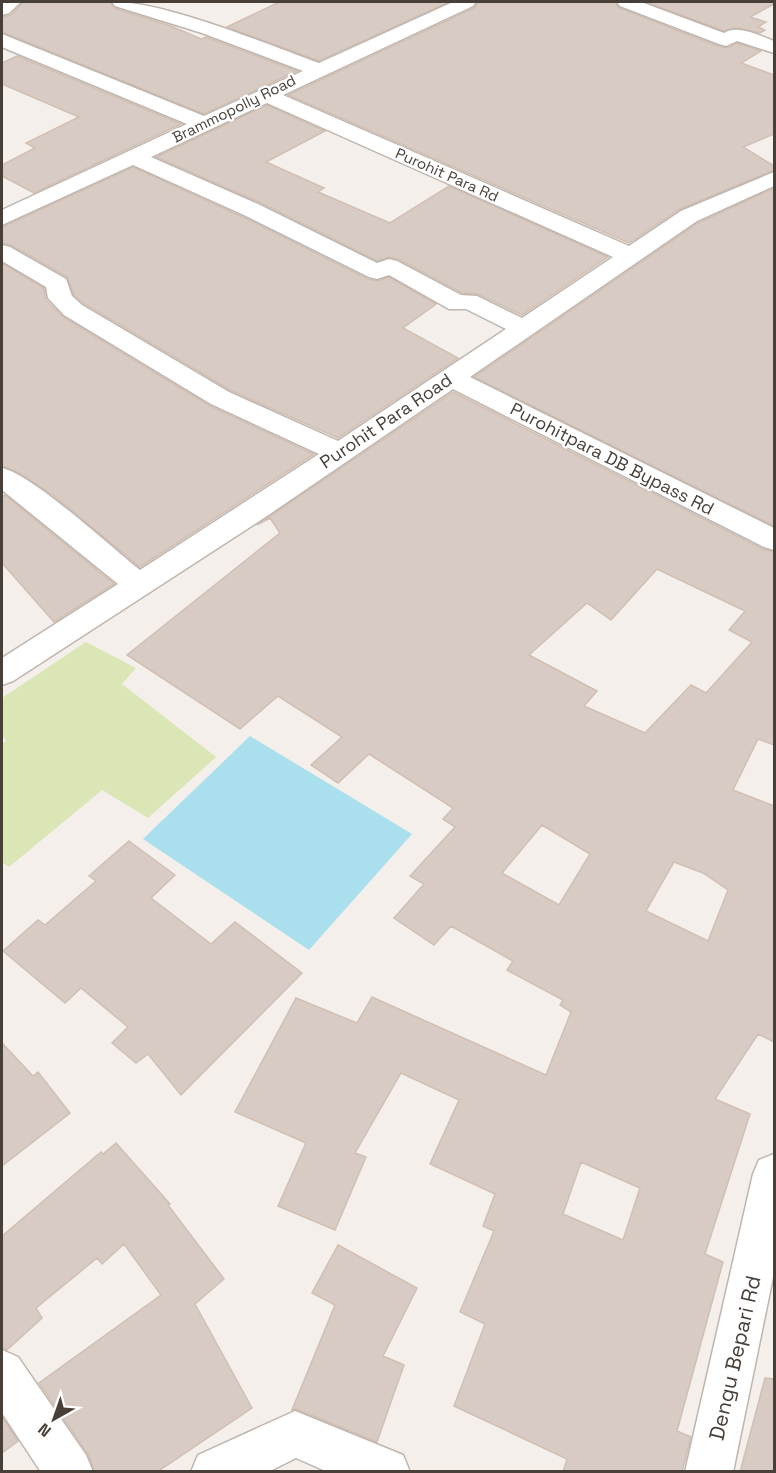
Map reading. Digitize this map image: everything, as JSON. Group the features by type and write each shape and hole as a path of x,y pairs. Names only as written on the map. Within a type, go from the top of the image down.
{"street":[{"path":"2,9 12,2"},
{"path":"121,2 209,28 316,69"},
{"name":"Brammopolly Road","path":"2,218 316,69 467,2"},
{"path":"626,2 726,40 734,34 774,47"},
{"path":"2,40 203,123"},
{"name":"Purohit Para Rd","path":"264,94 629,255"},
{"path":"133,157 252,210 377,272 389,266 415,278 458,304 468,301 522,327"},
{"name":"Purohit Para Road","path":"2,673 339,452 689,216 774,178"},
{"path":"2,252 58,284 60,297 74,310 220,398 339,452"},
{"name":"Purohitpara DB Bypass Rd","path":"450,377 774,540"},
{"path":"2,477 26,493 139,585"},
{"name":"Dengu Bepari Rd","path":"709,1472 774,1174"},
{"path":"2,1372 69,1472"},
{"path":"215,1472 295,1434 386,1472"}],"green space":[{"path":"86,642 136,668 122,684 216,757 148,818 102,790 9,867 2,862 2,744 6,741 2,734 2,698"}],"water":[{"path":"250,736 412,834 309,950 143,839"}],"building":[{"path":"23,2 110,2 114,8 171,26 201,39 206,37 297,71 204,114 2,32 2,17 11,15"},
{"path":"279,2 449,2 319,61 227,27"},
{"path":"478,2 615,2 619,8 718,46 727,48 737,43 761,51 741,63 774,75 774,134 743,147 774,166 774,170 680,209 629,243 288,95 474,8"},
{"path":"646,2 774,2 774,4 750,17 766,22 758,27 765,30 760,33 736,28 724,31"},
{"path":"17,56 181,124 34,193 2,176 2,165 35,148 26,143 79,117 2,84 2,63"},
{"path":"267,105 325,131 266,162 324,188 318,192 390,223 449,186 608,257 522,315 478,294 462,293 398,259 388,257 377,261 261,203 156,157"},
{"path":"133,167 243,217 368,279 378,281 389,277 436,304 403,328 458,358 338,438 230,390 83,303 74,295 67,277 11,245 2,243 2,227"},
{"path":"774,188 774,526 474,377 698,223"},
{"path":"2,263 44,288 46,300 63,317 210,406 314,454 140,567 53,495 17,472 2,466"},
{"path":"453,392 763,549 774,552 774,745 758,739 733,790 774,806 774,1042 758,1034 715,1099 750,1114 705,1254 723,1262 677,1431 691,1437 682,1472 563,1472 567,1459 454,1406 485,1324 460,1312 494,1231 483,1226 495,1194 430,1164 459,1100 401,1073 355,1153 366,1157 335,1230 278,1206 306,1143 235,1112 296,998 357,1023 372,997 546,1075 571,1012 560,1005 563,1000 507,970 513,961 451,926 434,945 394,918 424,884 410,876 455,827 443,819 453,808 369,754 338,783 311,765 342,737 278,696 240,729 127,655 280,533 270,518 257,525","holes":["657,569 745,611 729,630 752,642 706,693 691,685 645,733 584,706 597,691 529,655 587,603 611,620","542,825 590,854 559,905 502,873","674,862 703,873 728,890 708,941 646,911","581,1162 640,1188 623,1240 563,1214"]},
{"path":"5,495 114,584 54,622 2,563 2,497"},
{"path":"129,841 175,875 151,898 211,944 235,922 302,973 181,1095 148,1054 136,1063 112,1043 128,1027 81,988 65,1003 3,951 38,920 45,925 96,881 89,876"},
{"path":"2,1043 33,1076 38,1072 70,1113 2,1166"},
{"path":"116,1143 170,1204 168,1205 224,1279 195,1304 252,1408 157,1472 95,1472 88,1454 39,1383 161,1295 124,1244 102,1264 97,1258 36,1308 42,1318 7,1350 2,1348 2,1236 101,1152 103,1154"},
{"path":"338,1245 417,1288 383,1356 404,1365 377,1442 296,1409 292,1410 335,1305 312,1293"},
{"path":"765,1378 774,1379 774,1472 740,1472"},
{"path":"2,1416 18,1441 2,1453"}]}
